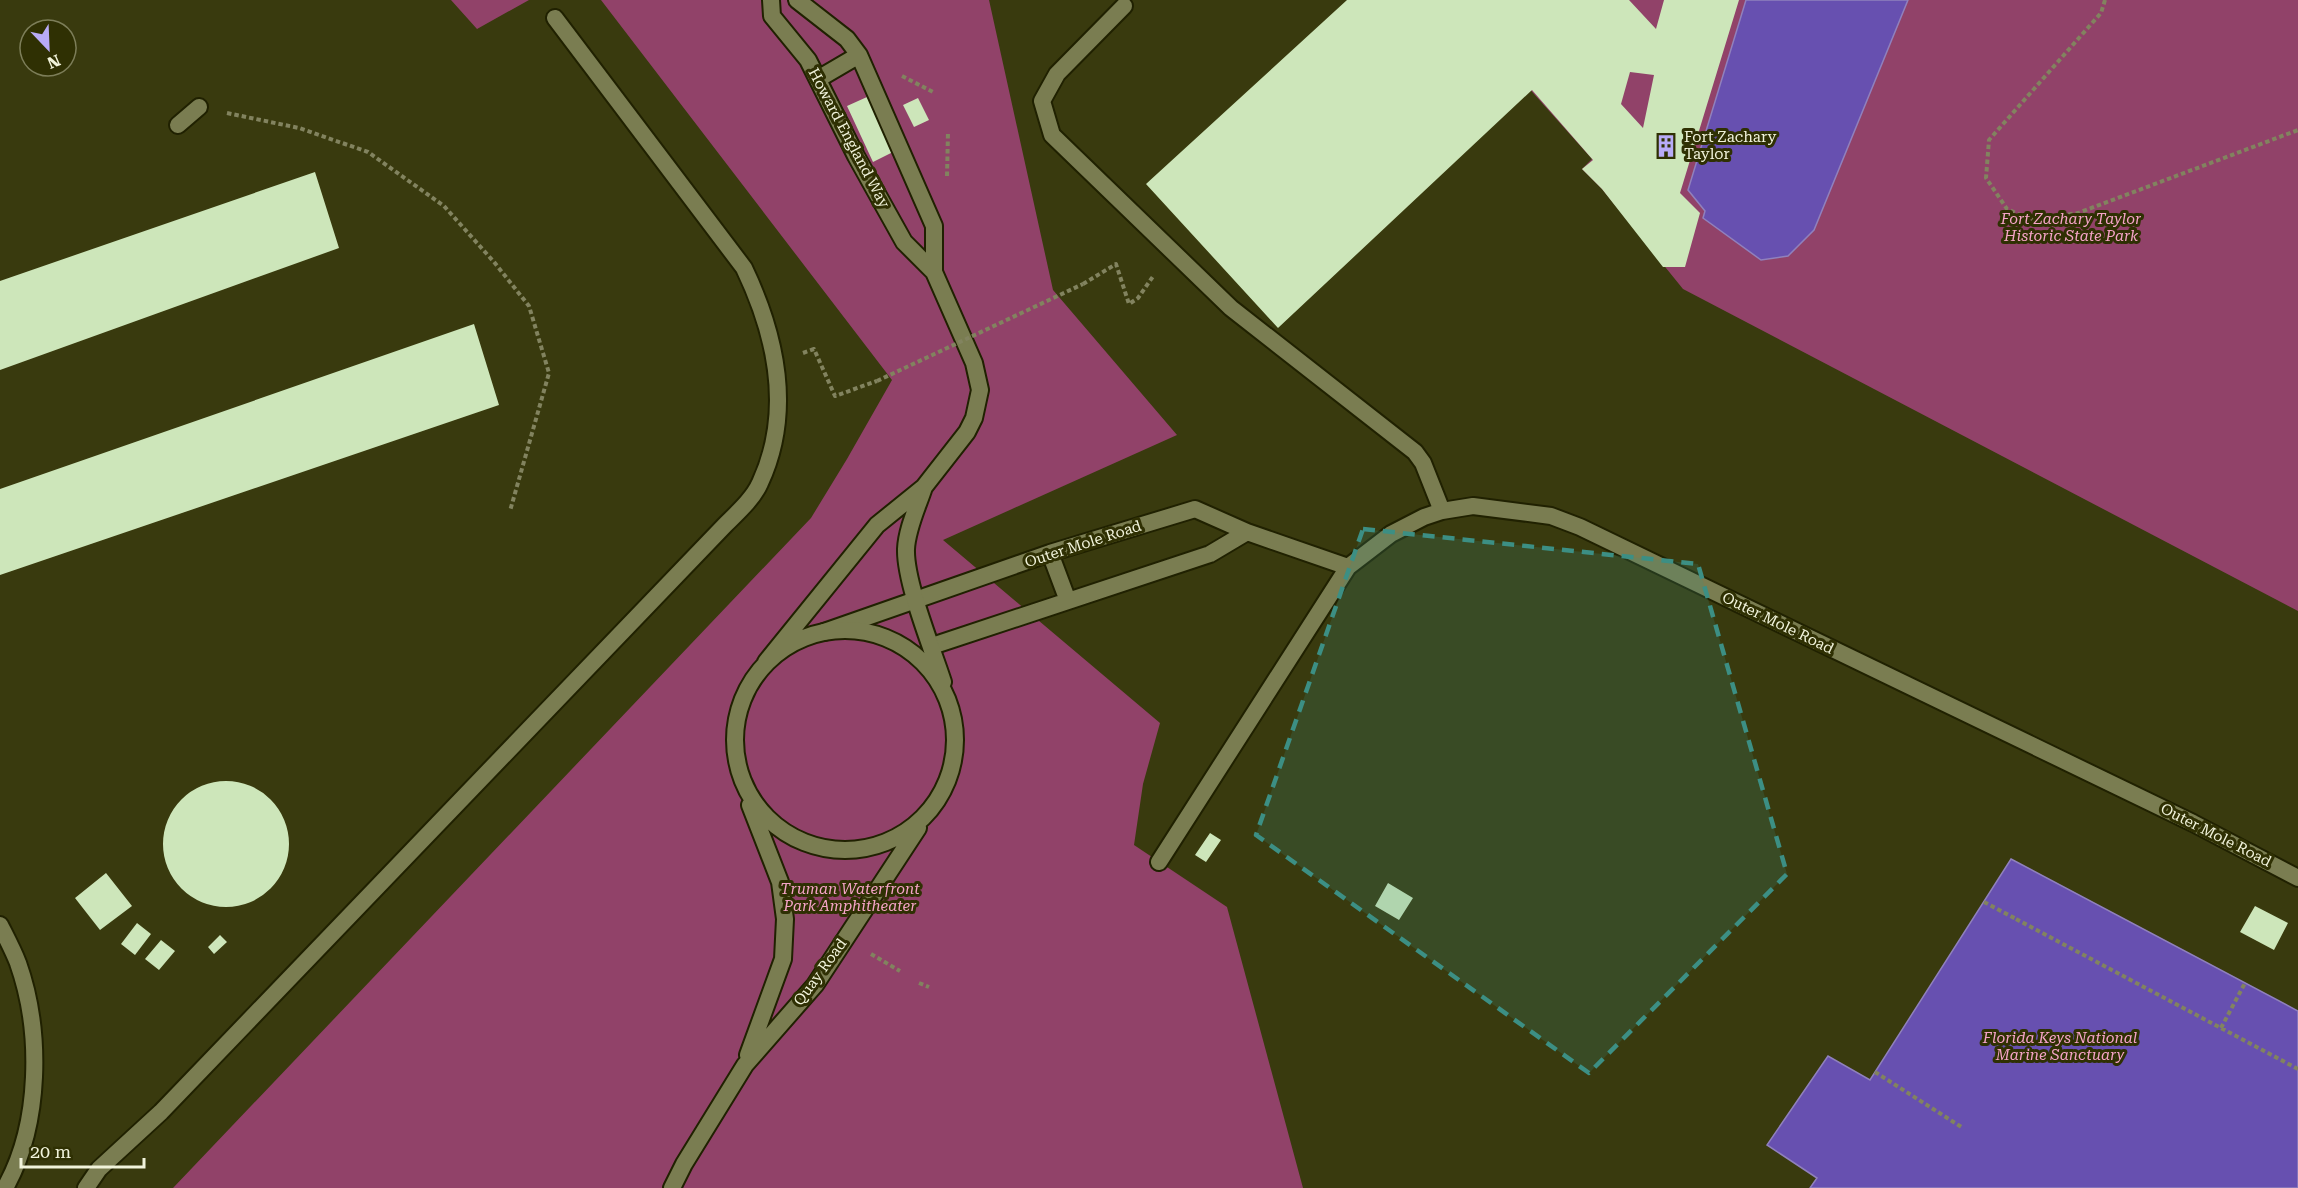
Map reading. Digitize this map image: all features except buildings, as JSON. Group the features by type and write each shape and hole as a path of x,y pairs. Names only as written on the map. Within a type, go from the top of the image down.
{"street":[{"name":"Howard England Way","path":"771,0 772,16 808,60 856,156 904,242 934,272 974,363 980,390 974,418 967,432 924,487"},
{"name":"Howard England Way","path":"797,0 847,39 859,55 934,226 934,272"},
{"path":"1124,6 1057,74 1042,101 1052,135 1250,324 1407,444 1422,463 1442,511"},
{"path":"86,1188 99,1169 170,1103 725,525 760,484 774,433 779,381 767,326 755,293 744,268 555,18"},
{"path":"818,79 859,55"},
{"path":"178,125 199,107"},
{"path":"924,487 906,550 916,599 950,706"},
{"path":"924,487 877,525 747,688 736,718 734,750 741,781 757,809 781,831 810,845 842,851 873,847 903,834 928,814"},
{"name":"Outer Mole Road","path":"824,632 1050,554 1195,508 1247,532 1348,567 1391,534 1424,517 1442,511 1473,506 1551,516 1580,527 2193,823 2298,878"},
{"path":"932,646 1210,554 1247,532"},
{"path":"1050,554 1068,601"},
{"path":"1159,862 1348,567"},
{"path":"766,662 792,643 824,632 857,630 890,639 918,657 940,683 950,706"},
{"name":"Quay Road","path":"672,1188 684,1164 745,1065 815,985 948,781 955,756 955,730 950,706"},
{"name":"Quay Road","path":"741,781 780,882 785,919 783,958 745,1065"},
{"path":"0,925 17,962 27,995 33,1030 35,1064 31,1104 23,1142 4,1188"}],"path":[{"path":"2105,0 2101,12 1989,140 1986,178 2007,209 2031,220 2078,213 2298,130"},
{"path":"199,107 299,128 368,152 444,206 494,262 529,306 549,373 510,511"},
{"path":"819,361 835,396 877,381 1083,284 1116,264 1129,304 1138,298 1171,250"},
{"path":"1984,902 2298,1069"},
{"path":"2016,919 2025,924"},
{"path":"871,954 900,971"},
{"path":"919,982 929,987"},
{"path":"2221,1028 2245,983"},
{"path":"1875,1072 1963,1128"}],"highlighted area":[{"path":"1363,529 1698,564 1787,874 1589,1073 1256,835"}],"green space":[{"path":"451,0 529,0 477,29"},
{"name":"Truman Waterfront Park Amphitheater","path":"601,0 989,0 1053,290 1177,435 943,540 1160,723 1143,784 1134,845 1227,907 1303,1188 173,1188 811,518 892,380"},
{"name":"Fort Zachary Taylor Historic State Park","path":"1450,0 2298,0 2298,611 1683,289 1602,189 1582,169 1592,159"}],"shaded area":[{"path":"1746,0 1908,0 1814,230 1788,256 1761,260 1703,218 1705,211 1688,190"},
{"name":"Florida Keys National Marine Sanctuary","path":"2011,859 2298,1011 2298,1188 1810,1188 1817,1178 1767,1145 1828,1056 1870,1080"}],"place":[{"name":"Fort Zachary Taylor","path":"1666,146"}]}
